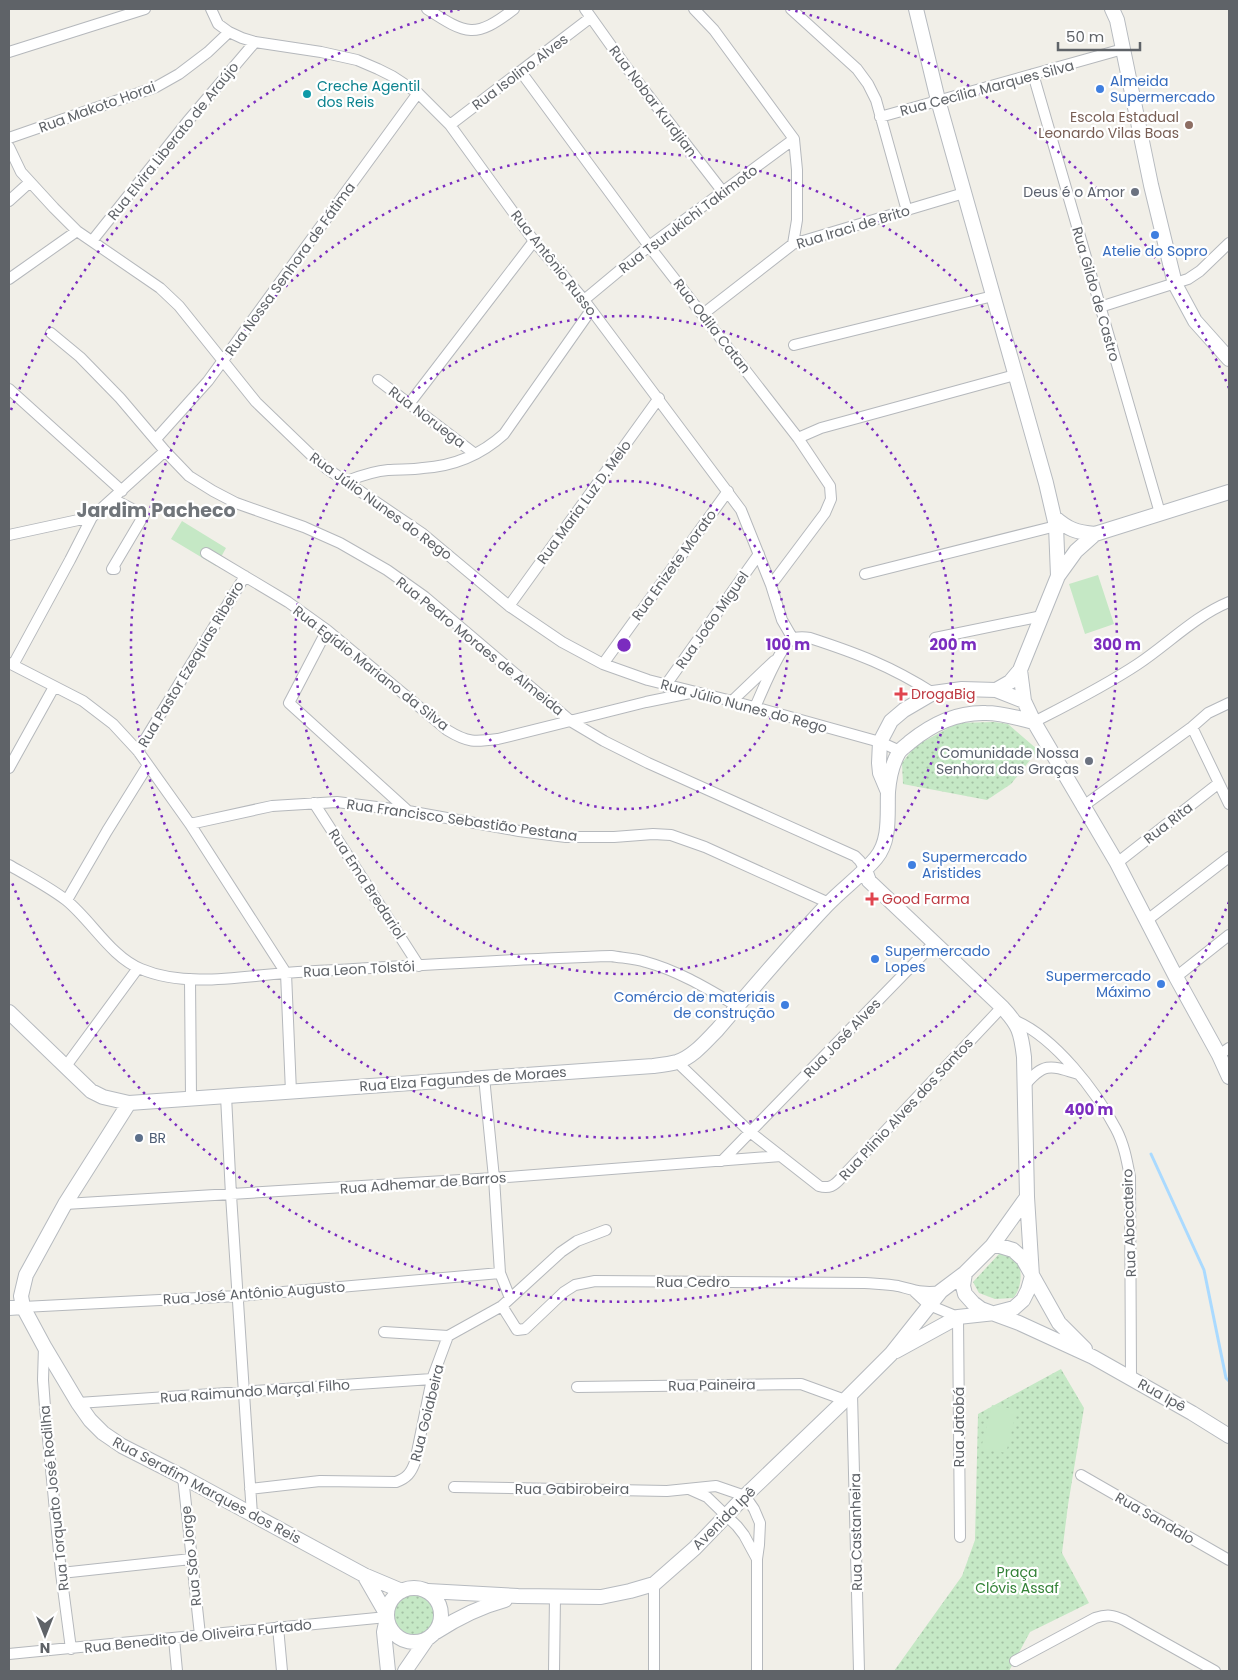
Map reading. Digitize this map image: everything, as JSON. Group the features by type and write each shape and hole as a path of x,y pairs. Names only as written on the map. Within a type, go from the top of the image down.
{"street":[{"path":"9,52 145,9"},
{"name":"Rua Antônio Russo","path":"211,9 218,24 229,32 255,42 321,52 357,60 392,76 418,93 450,125 534,241 584,300 741,510 771,585 782,620 793,639"},
{"path":"427,9 455,26 474,30 486,28 514,9"},
{"name":"Rua Nobar Kurdjian","path":"585,9 723,192"},
{"path":"694,9 714,30 794,139 797,170 797,220 793,244"},
{"path":"791,9 857,69 868,84 876,100 908,211"},
{"path":"916,9 938,100 1055,522 1058,576"},
{"path":"1112,9 1117,20 1151,185 1175,284 1195,321 1229,359"},
{"name":"Rua Isolino Alves","path":"450,125 590,18"},
{"name":"Rua Makoto Horai","path":"9,138 156,87 194,63 229,32"},
{"name":"Rua Elvira Liberato de Araújo","path":"92,241 187,122 255,42"},
{"name":"Rua Cecília Marques Silva","path":"880,117 1123,49"},
{"name":"Rua Odila Catan","path":"521,72 649,246 704,314 798,438 830,486 831,499 825,513 771,585"},
{"name":"Rua Gildo de Castro","path":"1033,74 1160,513"},
{"name":"Rua Nossa Senhora de Fátima","path":"156,439 190,402 222,361 418,93"},
{"name":"Rua Tsurukichi Takimoto","path":"584,300 649,246 794,139"},
{"name":"Rua Júlio Nunes do Rego","path":"9,147 21,172 77,231 160,288 179,306 272,420 315,459 423,534 509,606 562,642 603,664 665,686 755,707 880,742 900,751"},
{"path":"9,201 30,182"},
{"name":"Rua Iraci de Brito","path":"704,314 793,244 964,193"},
{"path":"9,279 77,231"},
{"path":"409,404 534,241"},
{"path":"1100,308 1188,279 1200,271 1229,243"},
{"path":"794,345 993,296"},
{"path":"347,481 388,470 426,468 445,464 475,454 491,445 504,434 591,310"},
{"name":"Rua Pedro Moraes de Almeida","path":"51,333 80,357 120,398 189,476 236,503 304,527 387,570 425,598 572,722 604,741 648,763 856,856 865,870"},
{"path":"798,438 821,428 1015,375"},
{"name":"Rua Noruega","path":"378,380 475,454"},
{"path":"9,389 122,491"},
{"name":"Rua Maria Luz D. Melo","path":"509,606 659,398"},
{"path":"165,451 92,517 11,664 84,701 113,724 138,751 190,824 286,973 291,1092"},
{"name":"Rua Enizete Morato","path":"603,664 728,491"},
{"path":"996,690 1010,682 1020,670 1058,576 1076,550 1095,534 1229,492"},
{"path":"113,499 144,515 112,568 115,570"},
{"path":"9,535 92,517"},
{"path":"865,574 1055,522 1075,532 1095,534"},
{"name":"Rua Egídio Mariano da Silva","path":"206,552 288,602 327,630 448,730 462,739 480,741 498,739 693,692"},
{"name":"Rua João Miguel","path":"665,686 759,554"},
{"name":"Rua Pastor Ezequias Ribeiro","path":"138,751 245,576"},
{"path":"1034,722 1115,679 1206,615 1229,602"},
{"path":"935,638 1042,616"},
{"path":"327,630 289,703 408,812"},
{"path":"755,707 778,657 787,643 793,639 810,638 852,652 905,675 933,693"},
{"path":"732,701 778,657"},
{"path":"1020,670 1024,701 1034,722 1117,863 1176,977 1224,1051 1229,1077"},
{"path":"9,768 51,685"},
{"name":"Rua Elza Fagundes de Moraes","path":"888,792 880,774 880,742 891,721 904,710 933,693 962,689 996,690 1024,701"},
{"path":"1082,806 1097,798 1208,713 1228,705"},
{"name":"Rua Elza Fagundes de Moraes","path":"9,1012 91,1091 103,1097 129,1103 653,1066 677,1062 700,1047 829,903 878,856 884,842 892,769 900,751 924,730 943,721 966,714 987,713 1007,715 1034,722"},
{"path":"1192,727 1229,804"},
{"path":"66,900 148,765"},
{"name":"Rua Rita","path":"1117,863 1219,783"},
{"name":"Rua Francisco Sebastião Pestana","path":"190,824 272,806 337,802 566,837 614,837 653,834 671,836 705,847 829,903"},
{"name":"Rua Ema Bredariol","path":"314,803 419,966"},
{"path":"1146,921 1229,857"},
{"name":"Rua Leon Tolstói","path":"9,864 66,900 122,956 138,968 152,973 190,979 610,956 643,961 667,968 698,983 737,1006"},
{"path":"865,870 869,881 1016,1021 1022,1040 1027,1197 1032,1276 1023,1300 1014,1308 994,1313 981,1309 972,1303 965,1294 963,1286 965,1274 992,1246 1027,1197"},
{"path":"1176,977 1229,935"},
{"name":"Rua José Alves","path":"722,1161 934,943"},
{"path":"66,1066 138,968"},
{"path":"190,979 192,1098"},
{"name":"Rua Plinio Alves dos Santos","path":"677,1062 750,1132 802,1174 819,1186 826,1188 834,1186 1002,1006"},
{"name":"Rua Abacateiro","path":"1016,1021 1046,1040 1079,1074 1117,1130 1126,1155 1130,1177 1131,1378"},
{"path":"1024,1086 1035,1073 1055,1066 1079,1074"},
{"path":"484,1077 494,1178 500,1273 510,1298"},
{"path":"226,1096 252,1515"},
{"path":"23,1307 21,1296 26,1274 65,1204 129,1103"},
{"name":"Rua Adhemar de Barros","path":"65,1204 494,1178 781,1156"},
{"path":"384,1332 448,1336 502,1306 561,1252 577,1241 606,1230"},
{"path":"992,1246 1013,1250 1022,1259 1032,1276"},
{"name":"Rua José Antônio Augusto","path":"9,1308 238,1296 500,1273"},
{"name":"Avenida Ipê","path":"428,1591 518,1596 601,1597 654,1584 695,1548 745,1496 849,1397 891,1354 941,1291 965,1274"},
{"name":"Rua Ipê","path":"1032,1276 1059,1323 1093,1357"},
{"name":"Rua Cedro","path":"502,1306 514,1327 517,1330 521,1330 525,1329 564,1292 575,1285 595,1282 865,1283 897,1286 914,1292 930,1293 941,1291"},
{"name":"Rua Cedro","path":"914,1292 929,1305 958,1317"},
{"name":"Rua Serafim Marques dos Reis","path":"23,1307 78,1403 97,1427 122,1446 364,1575 402,1591"},
{"name":"Rua Ipê","path":"994,1313 1093,1357 1229,1436"},
{"name":"Avenida Ipê","path":"891,1354 958,1317 994,1313"},
{"name":"Rua Jatobá","path":"958,1317 960,1537"},
{"name":"Rua Goiabeira","path":"250,1489 320,1482 396,1482 405,1478 412,1472 424,1425 432,1379 448,1336"},
{"name":"Rua Torquato José Rodilha","path":"44,1346 43,1389 61,1573 71,1649"},
{"name":"Rua Raimundo Marçal Filho","path":"78,1403 432,1379"},
{"name":"Rua Paineira","path":"577,1387 801,1384 849,1397"},
{"name":"Rua Castanheira","path":"849,1397 859,1671"},
{"name":"Rua Sandalo","path":"1081,1475 1229,1560"},
{"name":"Rua São Jorge","path":"183,1477 200,1635"},
{"name":"Rua Gabirobeira","path":"454,1487 667,1490 716,1486 745,1496"},
{"path":"689,1489 707,1498 726,1516 744,1535 757,1559"},
{"path":"745,1496 754,1509 760,1523 757,1559 757,1671"},
{"path":"61,1573 192,1559"},
{"path":"364,1575 395,1634 411,1642 420,1641 432,1635"},
{"path":"654,1584 654,1671"},
{"path":"388,1671 384,1632 391,1601 402,1591 410,1588 420,1588 428,1591 435,1597 440,1605 442,1614 440,1624 404,1671"},
{"name":"Avenida Ipê","path":"432,1635 462,1615 482,1606 518,1596"},
{"path":"554,1671 555,1596"},
{"path":"1015,1661 1105,1614 1114,1615 1124,1620 1215,1671"},
{"name":"Rua Benedito de Oliveira Furtado","path":"9,1654 174,1639 387,1616"},
{"path":"278,1627 282,1671"},
{"path":"174,1639 178,1671"}],"green space":[{"path":"182,521 226,548 216,566 171,539"},
{"path":"1098,575 1114,624 1085,634 1069,584"},
{"path":"994,722 1008,724 1038,750 1011,784 987,800 903,784 902,763 915,746 958,723"},
{"path":"999,1254 1006,1254 1014,1258 1019,1267 1020,1284 1013,1298 995,1299 979,1293 973,1282"},
{"name":"Praça Clóvis Assaf","path":"1061,1369 1084,1408 1062,1553 1089,1603 1030,1632 1009,1671 894,1671 962,1576 975,1540 978,1414"},
{"path":"992,1405 1017,1410 1006,1453 981,1448"},
{"path":"420,1593 432,1599 437,1606 437,1624 432,1631 425,1636 412,1637 404,1634 397,1627 394,1611 397,1603 404,1596"}],"waterway":[{"path":"1151,1154 1204,1270 1226,1378 1229,1381"}],"place":[{"name":"Almeida Supermercado","path":"1100,89"},
{"name":"Creche Agentil dos Reis","path":"307,94"},
{"name":"Escola Estadual Leonardo Vilas Boas","path":"1189,125"},
{"name":"Deus é o Amor","path":"1135,192"},
{"name":"Atelie do Sopro","path":"1155,235"},
{"name":"DrogaBig","path":"901,694"},
{"name":"Comunidade Nossa Senhora das Graças","path":"1089,761"},
{"name":"Supermercado Aristides","path":"912,865"},
{"name":"Good Farma","path":"872,899"},
{"name":"Supermercado Lopes","path":"875,959"},
{"name":"Supermercado Máximo","path":"1161,984"},
{"name":"Comércio de materiais de construção","path":"785,1005"},
{"name":"BR","path":"139,1138"}],"district":[{"name":"Jardim Pacheco","path":"156,510"}]}
